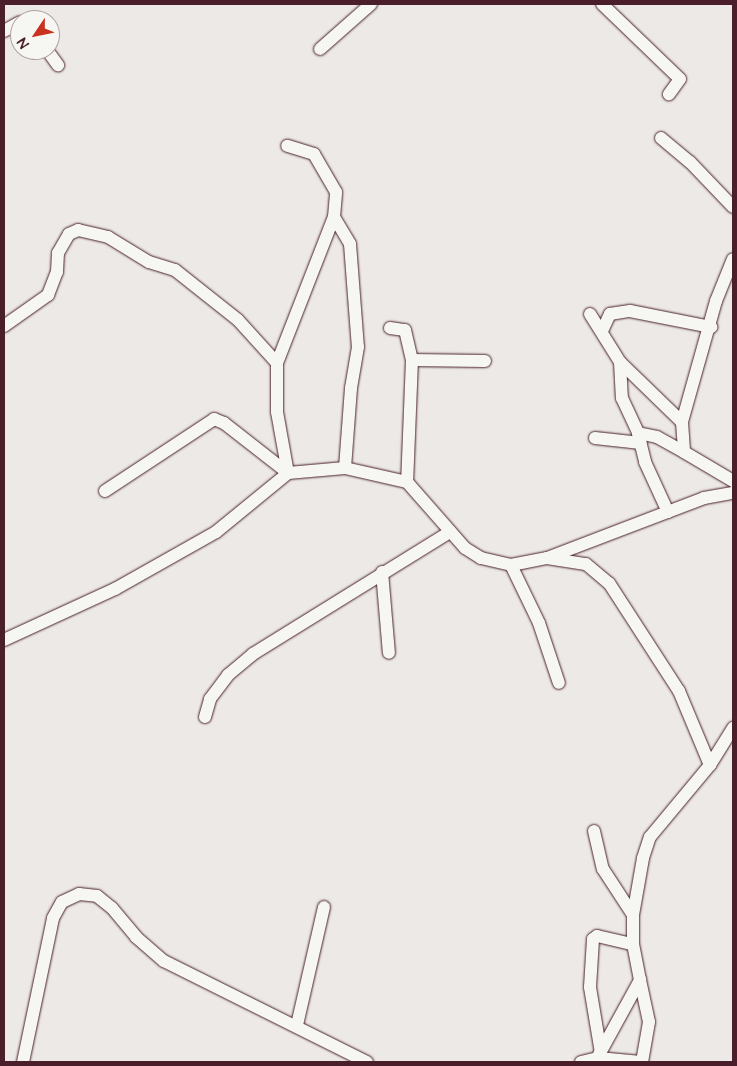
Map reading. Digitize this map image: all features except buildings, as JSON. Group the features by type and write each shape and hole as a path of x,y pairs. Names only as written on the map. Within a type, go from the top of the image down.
{"street":[{"path":"320,49 370,4"},
{"path":"602,4 680,79 669,94"},
{"path":"54,60 58,65"},
{"path":"662,138 690,162 733,206"},
{"path":"287,146 314,154 336,192 334,217 277,364 277,412 288,473"},
{"path":"334,217 350,244 358,347 351,388 345,468"},
{"path":"4,326 48,295 54,286 58,253 69,234 78,230 108,237 149,262 175,270 238,320 277,364"},
{"path":"684,452 682,422 695,370 716,302 733,259"},
{"path":"602,331 610,314 630,311 710,326"},
{"path":"590,314 620,362 682,422"},
{"path":"390,328 405,330 412,360 407,482"},
{"path":"412,360 486,361"},
{"path":"620,362 622,398 639,438 645,462 668,512"},
{"path":"105,491 214,419 224,422 288,473"},
{"path":"595,438 657,437 733,481"},
{"path":"4,640 115,589 216,532 288,473 345,468 407,482 465,548 481,558 511,565 547,558 704,498 733,493"},
{"path":"205,717 210,699 228,675 253,654 382,572 450,532"},
{"path":"547,558 586,564 609,583 679,691 710,764"},
{"path":"511,565 539,623 559,683"},
{"path":"382,572 389,653"},
{"path":"581,1062 598,1058 641,1062 649,1022 633,944 633,916 643,858 650,837 710,764 733,728"},
{"path":"594,830 603,869 633,916"},
{"path":"23,1062 53,918 62,902 79,894 97,896 112,908 136,937 164,962 296,1025 367,1062"},
{"path":"296,1025 324,907"},
{"path":"598,1058 590,987 593,939 597,936 633,944"},
{"path":"598,1058 640,980"}]}
